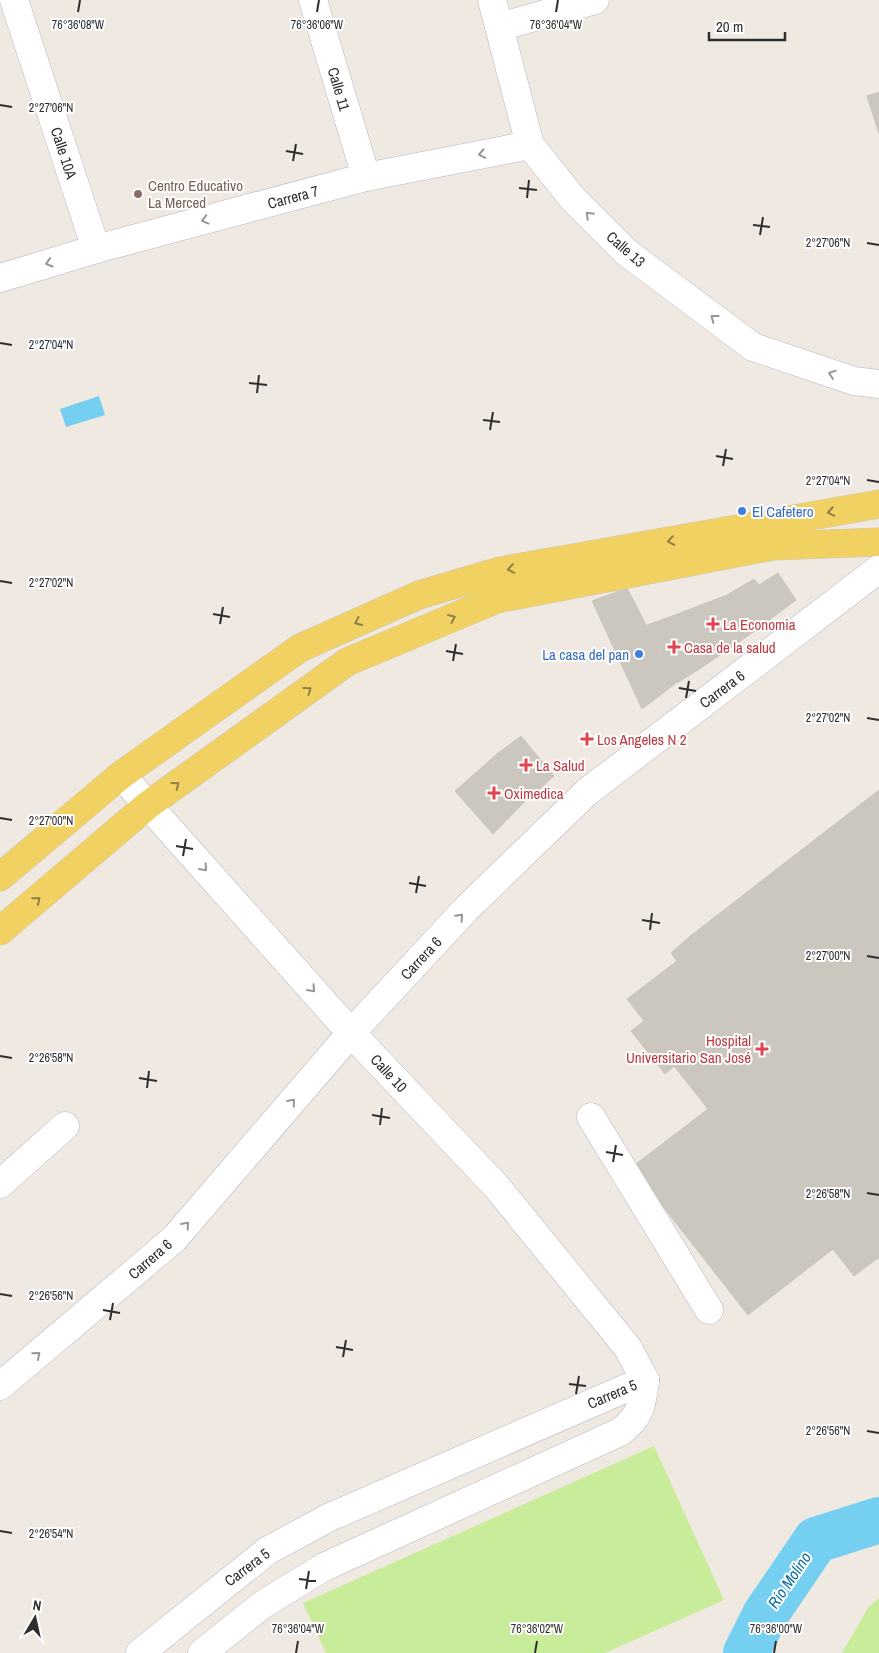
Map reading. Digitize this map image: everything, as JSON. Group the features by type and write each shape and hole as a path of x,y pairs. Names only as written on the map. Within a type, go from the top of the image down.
{"main road":[{"path":"0,877 121,775 300,648 419,595 500,571 879,504"},
{"path":"0,932 148,805 347,662 497,598 773,546 879,542"}],"street":[{"name":"Calle 10A","path":"14,0 96,249"},
{"name":"Calle 11","path":"313,0 366,177"},
{"name":"Calle 13","path":"492,0 530,145 573,199 626,252 752,347 854,381 879,384"},
{"path":"499,27 595,0"},
{"name":"Carrera 7","path":"0,278 96,249 366,177 530,145"},
{"name":"Carrera 6","path":"0,1386 174,1239 351,1033 468,908 587,792 879,569"},
{"name":"Calle 10","path":"121,775 351,1033 496,1186 628,1348 645,1380"},
{"path":"590,1117 708,1310"},
{"path":"0,1184 65,1126"},
{"name":"Carrera 5","path":"140,1653 267,1551 330,1517 645,1380"},
{"name":"Carrera 5","path":"216,1649 262,1605 324,1567 620,1432 632,1424 641,1409 645,1380"},
{"path":"193,1610 216,1649"}],"green space":[{"path":"654,1446 724,1600 605,1653 326,1653 303,1603"},
{"path":"879,1598 879,1653 842,1653 868,1608"}],"water":[{"path":"99,396 105,415 66,427 60,409"}],"building":[{"path":"879,92 879,134 867,96"},
{"path":"778,573 796,600 752,633 727,595 754,579 759,585"},
{"name":"La casa del pan","path":"627,588 676,683 642,709 592,601"},
{"name":"La Economia","path":"727,595 752,633 701,668 675,615"},
{"name":"Casa de la salud","path":"675,615 701,668 677,683 647,625"},
{"name":"La Salud","path":"521,736 554,776 533,795 498,753"},
{"name":"Oximedica","path":"498,753 532,794 493,834 455,791"},
{"name":"Hospital Universitario San José","path":"879,790 879,1259 854,1276 833,1249 748,1315 632,1167 708,1109 674,1066 665,1074 631,1031 644,1021 627,999 677,961 671,953 689,937"}],"waterway":[{"name":"Río Molino","path":"746,1653 765,1615 816,1540 879,1520"}],"place":[{"name":"Centro Educativo La Merced","path":"138,194"},
{"name":"El Cafetero","path":"742,511"},
{"name":"La Economia","path":"713,624"},
{"name":"Casa de la salud","path":"674,647"},
{"name":"La casa del pan","path":"639,654"},
{"name":"Los Angeles N 2","path":"587,739"},
{"name":"La Salud","path":"526,765"},
{"name":"Oximedica","path":"494,793"},
{"name":"Hospital Universitario San José","path":"762,1049"}]}
